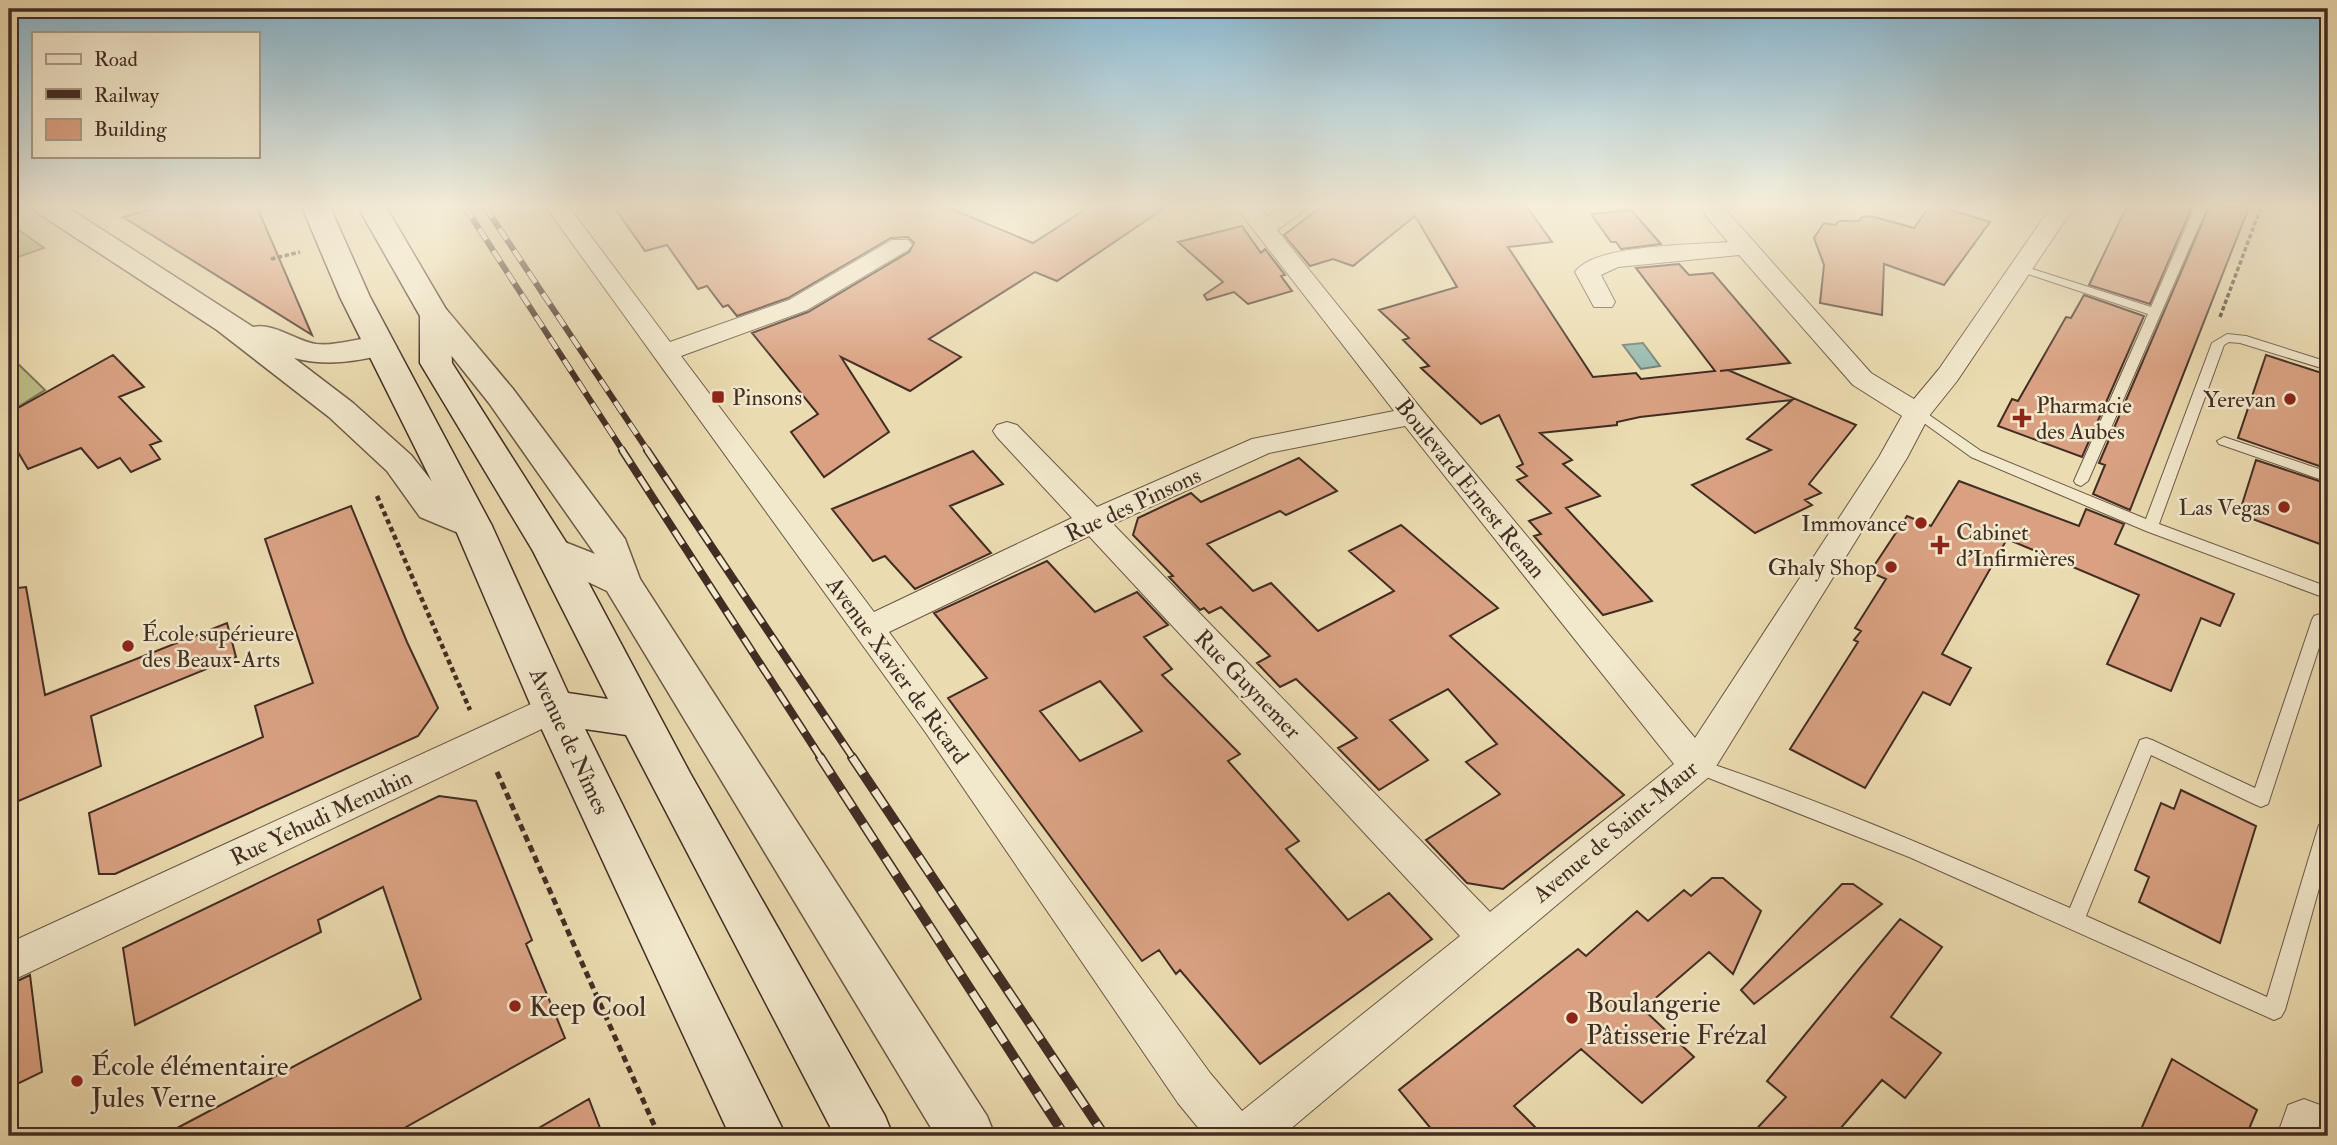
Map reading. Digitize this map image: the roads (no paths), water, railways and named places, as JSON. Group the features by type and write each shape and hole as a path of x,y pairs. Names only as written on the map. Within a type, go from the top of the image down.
{"main road":[{"path":"131,260 228,323 341,410 399,463 433,508 473,526"},
{"name":"Avenue de Nîmes","path":"341,260 380,346 473,526 553,708 758,1136"},
{"path":"403,260 435,316 501,396 612,548 621,581 967,1136"},
{"path":"435,316 436,363 552,550 640,720 865,1136"},
{"path":"228,323 293,351 319,356 346,355 380,346 436,363"},
{"path":"552,550 621,581"},
{"path":"553,708 640,720"}],"street":[{"name":"Avenue Xavier de Ricard","path":"597,260 938,723 1194,1088 1234,1136"},
{"path":"666,352 798,304 873,260"},
{"name":"Boulevard Ernest Renan","path":"1289,260 1698,766"},
{"path":"1603,302 1587,272 1612,260"},
{"path":"1757,260 1862,379 1917,413"},
{"name":"Avenue de Saint-Maur","path":"1247,1136 1698,766 1893,458 1917,413 1948,375 2028,260"},
{"name":"Rue des Pinsons","path":"867,629 1093,521 1262,445 1412,416"},
{"name":"Rue Guynemer","path":"1007,431 1488,937"},
{"name":"Rue Yehudi Menuhin","path":"9,963 553,708"}],"lane":[{"path":"2081,481 2178,260"},
{"path":"2022,270 2155,312"},
{"path":"2151,527 2218,342 2227,338 2241,339 2328,366"},
{"path":"1917,413 1976,454 2151,527 2328,593"},
{"path":"2224,441 2328,477"},
{"path":"2075,919 2146,745 2261,799 2320,620"},
{"path":"1698,766 1816,809 2075,919 2274,1010 2326,831"}],"railway":[{"path":"500,260 623,451"},
{"path":"521,260 648,451"},
{"path":"622,450 821,758"},
{"path":"647,450 853,758"},
{"path":"820,757 1065,1136"},
{"path":"852,757 1105,1136"}],"place":[{"name":"Pinsons","path":"718,397"},
{"name":"Yerevan","path":"2290,399"},
{"name":"Pharmacie des Aubes","path":"2022,418"},
{"name":"Las Vegas","path":"2284,507"},
{"name":"Immovance","path":"1921,523"},
{"name":"Cabinet d'Infirmières","path":"1940,545"},
{"name":"Ghaly Shop","path":"1891,567"},
{"name":"École supérieure des Beaux-Arts","path":"128,646"},
{"name":"Keep Cool","path":"515,1006"},
{"name":"Boulangerie Pâtisserie Frézal","path":"1572,1018"},
{"name":"École élémentaire Jules Verne","path":"77,1081"}]}
